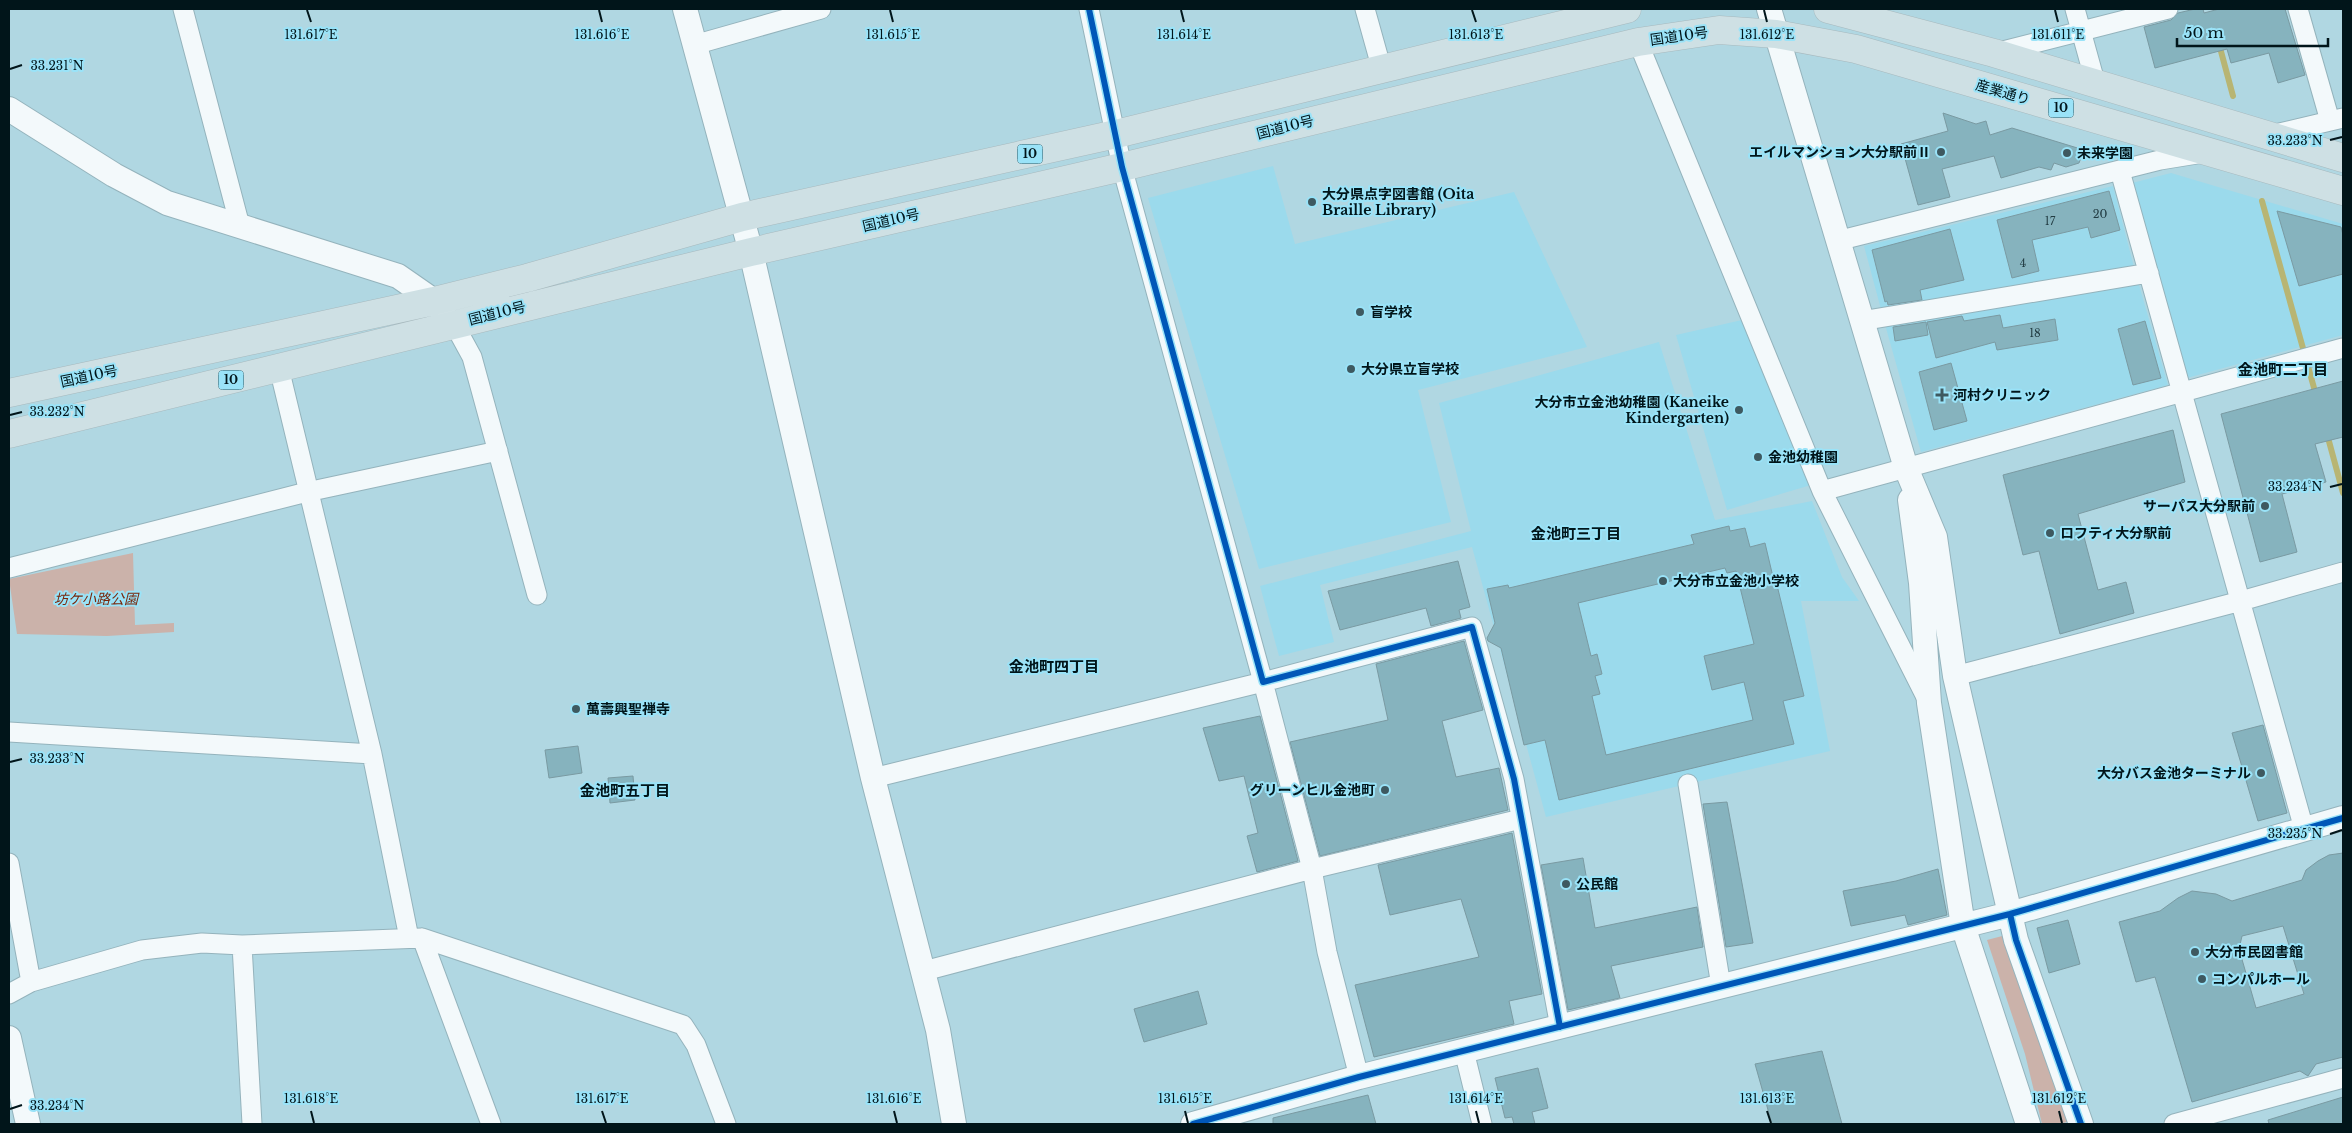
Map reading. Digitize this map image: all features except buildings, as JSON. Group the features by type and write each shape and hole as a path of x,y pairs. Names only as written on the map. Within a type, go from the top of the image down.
{"highway":[{"name":"国道10号","path":"9,393 434,301 527,278 742,217 1116,134 1626,9"},
{"name":"10","path":"1828,9 1994,54 2343,158"},
{"name":"国道10号","path":"9,434 751,252 1122,167 1638,42 1773,22"},
{"name":"産業通り","path":"1773,22 1856,49 2343,191"}],"street":[{"path":"183,9 240,226"},
{"path":"685,9 751,252 873,778 938,1030 954,1124"},
{"path":"694,45 822,9"},
{"path":"1089,9 1122,167 1263,682 1312,869 1327,952 1359,1077"},
{"path":"1365,9 1382,70"},
{"path":"2075,9 2096,85"},
{"path":"1994,54 2168,9"},
{"path":"2269,135 2337,119 2298,9"},
{"path":"1773,22 1906,468 1935,537 1955,676 2016,940 2081,1124"},
{"path":"1638,42 1822,491 1929,703"},
{"path":"9,109 114,175 168,203 398,276 434,301 454,324 472,357 536,594"},
{"path":"1837,241 2160,160 2209,152"},
{"path":"2120,171 2304,829"},
{"path":"1861,321 2149,274"},
{"path":"1822,491 2343,348"},
{"path":"279,368 307,492 416,938 491,1124"},
{"path":"9,568 307,492 498,451"},
{"path":"1906,468 1921,583 1929,703 1962,926 2028,1124"},
{"path":"1955,676 2241,601 2343,572"},
{"path":"873,778 1263,682 1472,627 1514,779 1560,1027"},
{"path":"9,732 372,754"},
{"path":"1688,784 1721,986"},
{"path":"1193,1124 1359,1077 2010,914 2343,818"},
{"path":"924,972 1312,869 1521,819"},
{"path":"9,863 31,982"},
{"path":"9,994 31,982 142,950 202,943 242,946 416,938 683,1025 696,1045 726,1124"},
{"path":"242,946 252,1124"},
{"path":"9,1038 28,1124"},
{"path":"1464,1051 1482,1124"},
{"path":"2174,1124 2343,1078"}],"shaded area":[{"name":"大分県立盲学校","path":"1273,166 1295,244 1514,192 1587,347 1418,390 1451,522 1259,569 1148,198"},
{"path":"2171,173 2343,224 2343,335 2187,378 2132,183"},
{"path":"2113,186 2135,271 1882,313 1864,246"},
{"path":"2137,278 2168,385 1921,452 1884,321"},
{"name":"大分市立金池幼稚園 (Kaneike Kindergarten)","path":"1742,320 1811,485 1727,510 1676,335"},
{"name":"大分市立金池小学校","path":"1659,342 1715,520 1812,501 1842,577 1859,601 1801,601 1830,751 1546,817 1472,547 1320,585 1334,642 1279,656 1260,586 1471,531 1439,403"}],"green space":[{"name":"坊ケ小路公園","path":"133,553 135,625 174,623 174,632 107,636 17,634 9,579"},
{"path":"2006,935 2071,1121 2059,1124 2042,1124 2025,1054 1987,940"}],"waterway":[{"path":"2219,44 2233,96"},
{"path":"2262,201 2316,395"},
{"path":"2327,434 2343,493"}],"cycle path":[{"path":"1089,9 1122,167 1263,682 1472,627 1514,779 1560,1027"},
{"path":"1193,1124 1359,1077 2010,914 2343,818"},
{"path":"2010,914 2016,940 2081,1124"}],"place":[{"name":"エイルマンション大分駅前Ⅱ","path":"1941,152"},
{"name":"未来学園","path":"2067,153"},
{"name":"大分県点字図書館 (Oita Braille Library)","path":"1312,202"},
{"name":"盲学校","path":"1360,312"},
{"name":"大分県立盲学校","path":"1351,369"},
{"name":"河村クリニック","path":"1942,395"},
{"name":"大分市立金池幼稚園 (Kaneike Kindergarten)","path":"1739,410"},
{"name":"金池幼稚園","path":"1758,457"},
{"name":"サーパス大分駅前","path":"2265,506"},
{"name":"ロフティ大分駅前","path":"2050,533"},
{"name":"大分市立金池小学校","path":"1663,581"},
{"name":"萬壽興聖禅寺","path":"576,709"},
{"name":"大分バス金池ターミナル","path":"2261,773"},
{"name":"グリーンヒル金池町","path":"1385,790"},
{"name":"公民館","path":"1566,884"},
{"name":"大分市民図書館","path":"2195,952"},
{"name":"コンパルホール","path":"2202,979"}],"district":[{"name":"金池町二丁目","path":"2283,370"},
{"name":"金池町三丁目","path":"1576,534"},
{"name":"金池町四丁目","path":"1054,667"},
{"name":"金池町五丁目","path":"625,791"}]}
